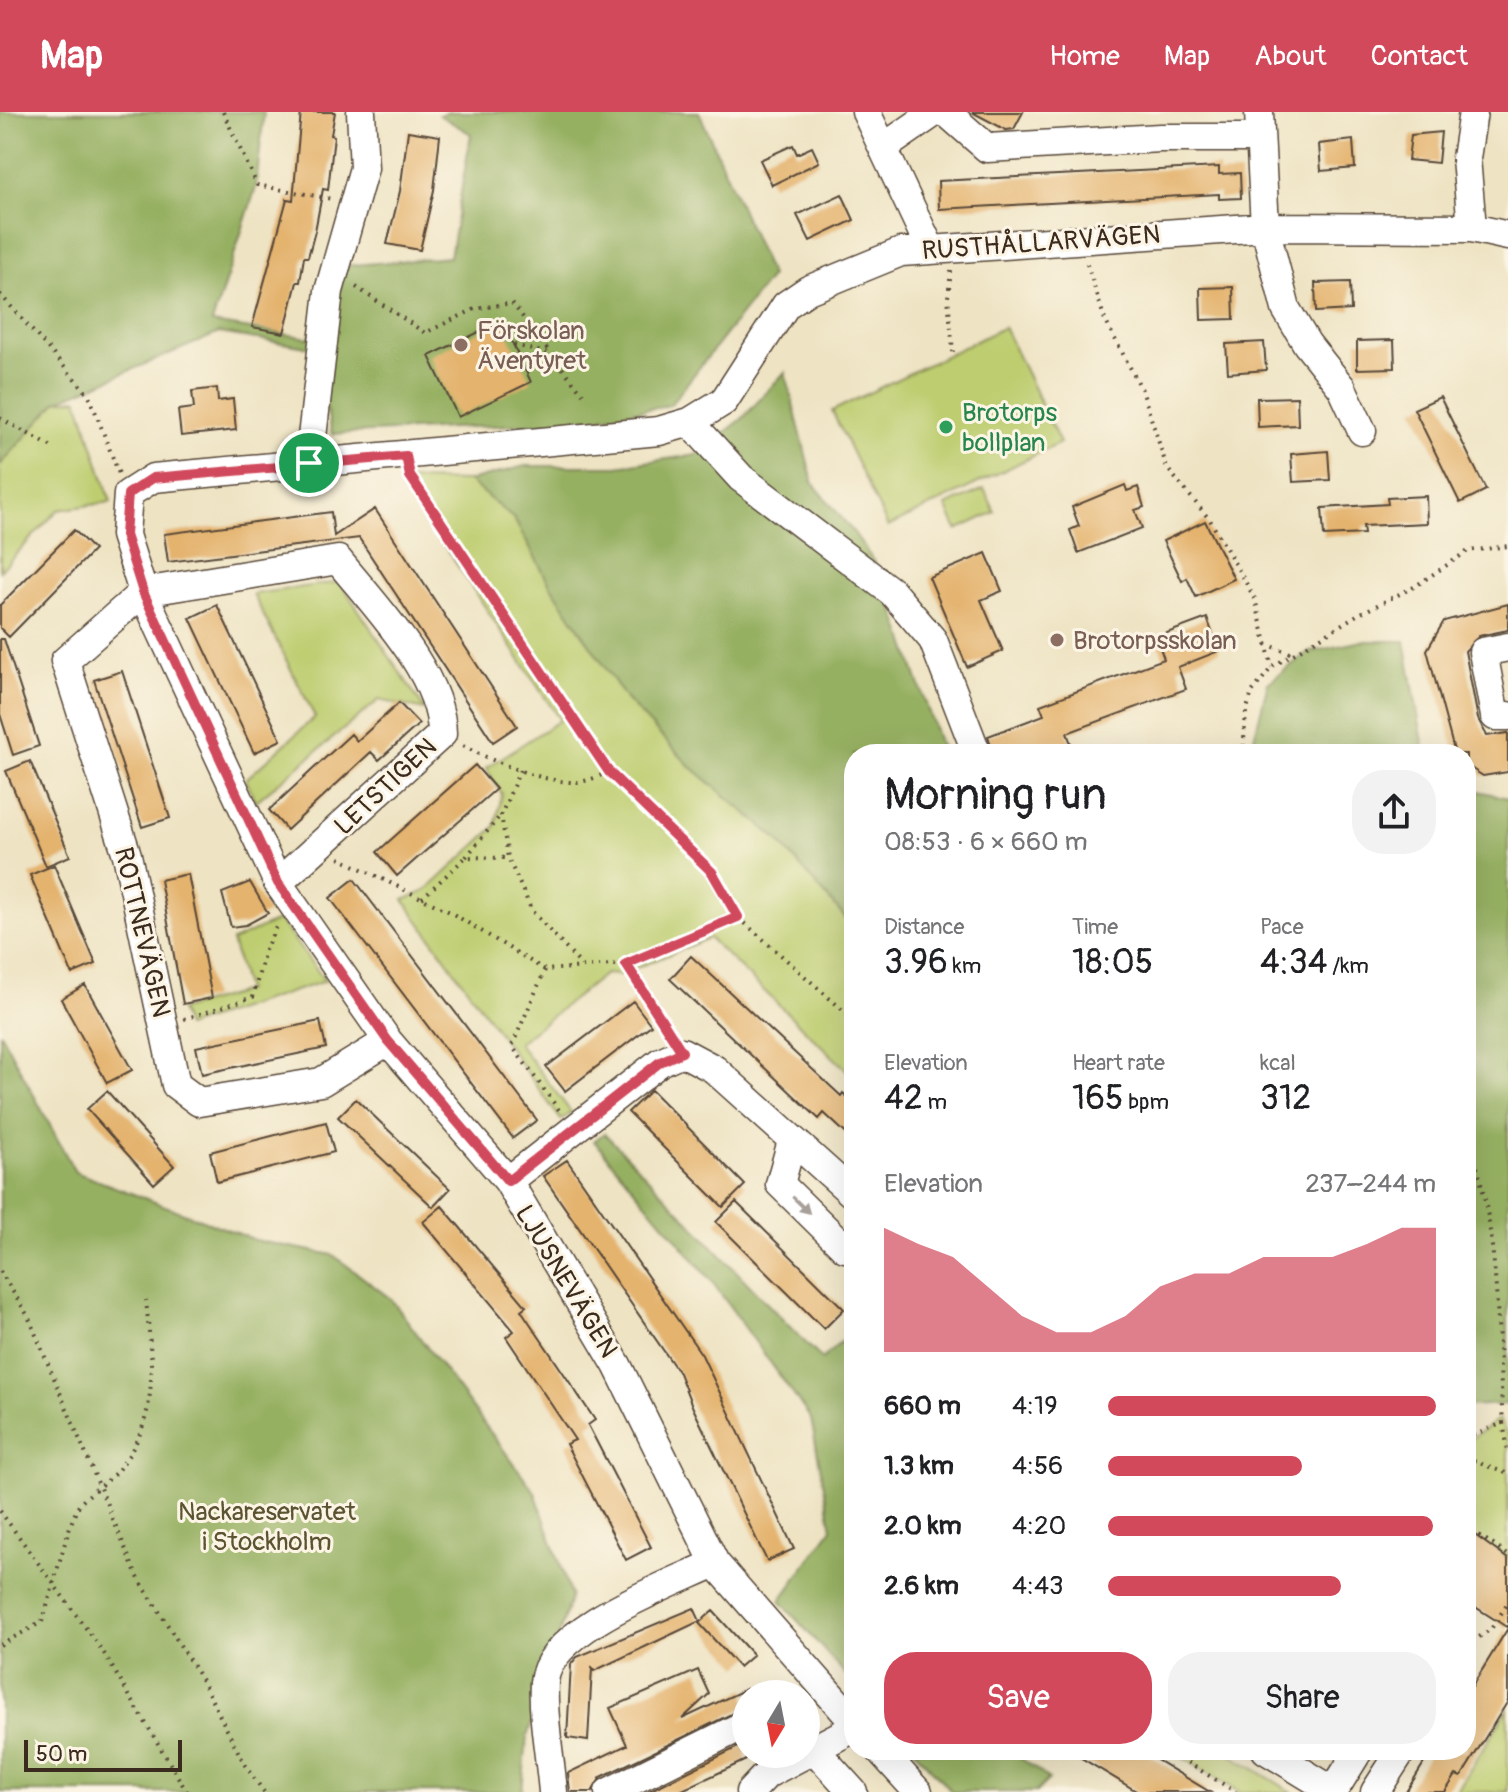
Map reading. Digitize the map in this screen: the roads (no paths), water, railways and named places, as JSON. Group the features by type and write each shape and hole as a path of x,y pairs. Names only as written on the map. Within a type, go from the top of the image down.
{"street":[{"path":"309,463 329,291 364,168 361,112"},
{"path":"866,112 930,248"},
{"path":"883,148 935,112"},
{"path":"946,112 987,148 1160,138 1259,125 1265,227 1286,309 1307,344 1342,388 1362,431"},
{"path":"1472,228 1466,158 1473,112"},
{"name":"RUSTHÅLLARVÄGEN","path":"128,494 153,478 659,431 690,422 724,401 786,305 808,290 901,252 1265,227 1472,228 1508,236"},
{"path":"690,422 741,478 892,592 933,640 973,744"},
{"name":"LJUSNEVÄGEN","path":"128,494 125,535 143,592 278,883 388,1041 508,1181 617,1365 715,1563 805,1680"},
{"name":"LETSTIGEN","path":"143,592 338,560 410,652 442,712 442,734 278,883"},
{"name":"ROTTNEVÄGEN","path":"143,592 65,661 127,855 176,1085 199,1102 321,1082 388,1041"},
{"path":"1508,647 1483,652 1495,716 1508,716"},
{"path":"508,1181 660,1062 682,1052 714,1069 844,1186"},
{"path":"792,1141 780,1184 844,1247"},
{"path":"553,1792 544,1678 561,1648 589,1625 715,1563"},
{"name":"LJUSNEVÄGEN","path":"820,1696 844,1714"},
{"path":"609,1792 732,1731"},
{"path":"820,1746 844,1733"},
{"path":"889,1760 918,1792"},
{"path":"1282,1760 1333,1792 1353,1760"},
{"path":"1375,1792 1396,1760"},
{"path":"820,1763 853,1792"},
{"path":"750,1792 767,1774 778,1768"}],"place":[{"name":"Förskolan Äventyret","path":"461,345"},
{"name":"Brotorps bollplan","path":"946,427"},
{"name":"Brotorpsskolan","path":"1057,640"}],"park label":[{"name":"Nackareservatet i Stockholm","path":"267,1526"}]}
